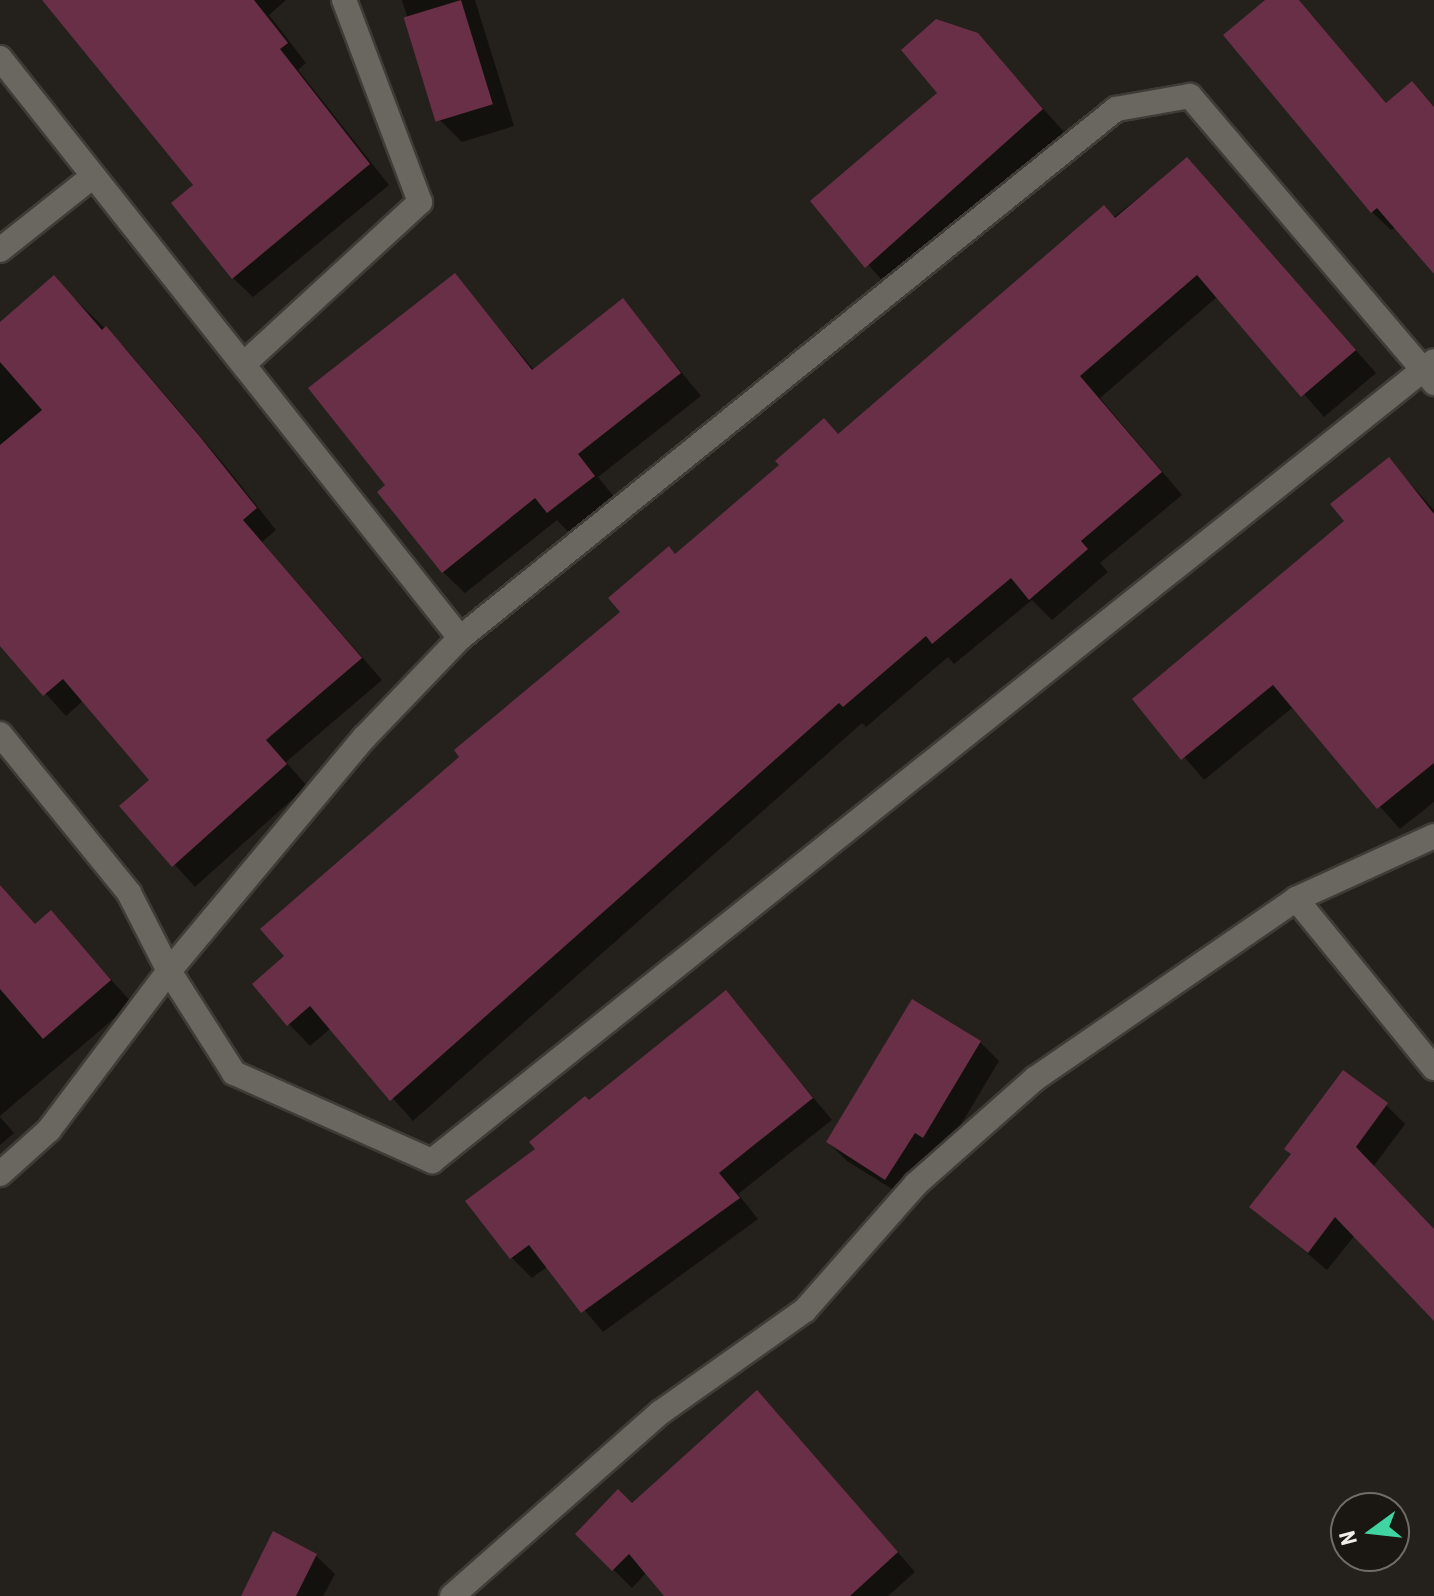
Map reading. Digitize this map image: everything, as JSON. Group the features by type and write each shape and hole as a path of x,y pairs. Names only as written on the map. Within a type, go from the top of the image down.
{"street":[{"path":"245,363 420,202 344,0"},
{"path":"0,58 91,178 245,363 460,638"},
{"path":"0,734 129,893 169,971 234,1073 432,1161 1430,370 1190,96 1116,109 460,638 365,737 169,971 49,1130 0,1174"},
{"path":"0,250 91,178"},
{"path":"452,1596 661,1412 805,1310 916,1184 1036,1078 1296,899 1434,836"},
{"path":"1296,899 1434,1068"}],"building":[{"path":"42,0 254,0 288,43 280,49 370,164 232,279 171,203 193,185"},
{"path":"461,0 493,104 435,122 404,18"},
{"path":"1265,0 1299,0 1386,103 1412,81 1434,107 1434,274 1377,208 1371,213 1223,35"},
{"path":"936,19 978,33 1043,109 865,268 810,201 937,93 901,50"},
{"path":"1187,157 1356,350 1301,397 1197,275 1080,376 1162,472 1081,541 1088,549 1029,600 1011,578 932,644 926,636 843,707 839,703 390,1101 310,1006 287,1026 252,984 284,956 260,929 459,757 454,750 620,612 608,598 669,546 675,554 779,465 775,461 824,418 838,434 1104,205 1115,218"},
{"path":"455,273 532,370 623,298 681,373 578,454 595,476 547,513 535,498 442,573 377,492 385,485 308,388"},
{"path":"54,275 102,330 106,326 201,438 257,508 243,520 362,658 266,740 287,764 172,867 119,806 149,780 63,679 43,696 0,646 0,445 42,410 0,362 0,322"},
{"path":"1389,457 1434,514 1434,763 1377,809 1273,685 1181,760 1132,699 1344,521 1330,504"},
{"path":"0,885 35,924 51,910 111,980 43,1039 0,989"},
{"path":"726,990 813,1098 719,1173 740,1198 581,1313 529,1245 510,1259 465,1201 535,1149 529,1142 585,1096 589,1100"},
{"path":"912,999 981,1041 923,1138 915,1133 885,1180 826,1142"},
{"path":"1343,1070 1388,1103 1356,1147 1434,1229 1434,1321 1335,1217 1308,1253 1249,1207 1291,1154 1284,1149"},
{"path":"757,1390 898,1552 850,1596 664,1596 629,1554 612,1571 575,1534 618,1489 632,1503"},
{"path":"273,1531 317,1554 296,1596 241,1596"}]}
